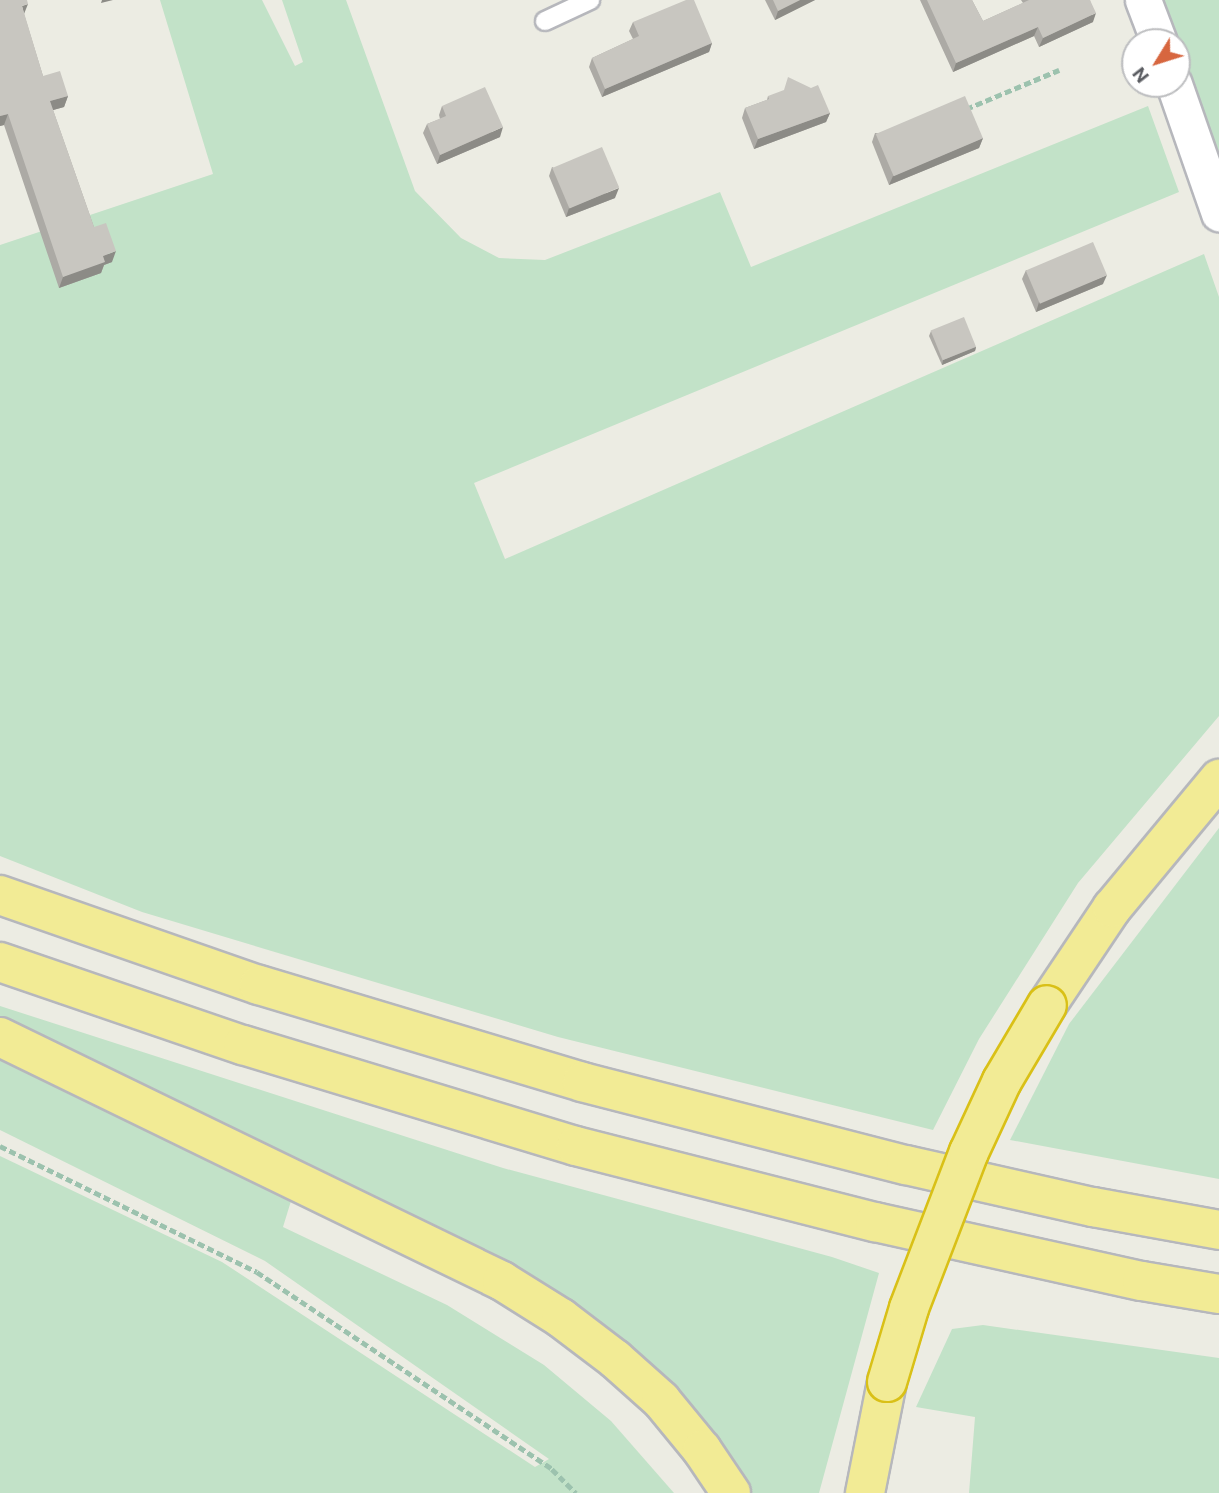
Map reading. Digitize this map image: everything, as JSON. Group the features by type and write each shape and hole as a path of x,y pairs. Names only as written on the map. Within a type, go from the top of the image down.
{"highway":[{"path":"865,1493 887,1382 909,1308 969,1152 1002,1081 1047,1005 1112,908 1219,779"},
{"path":"0,895 258,985 582,1082 906,1165 1093,1207 1219,1230"},
{"path":"0,961 255,1049 576,1146 875,1222 1219,1294"},
{"path":"0,1037 433,1247 502,1282 561,1318 615,1359 661,1400 731,1493"}],"street":[{"path":"1143,0 1154,28"},
{"path":"1179,98 1219,213"}],"lane":[{"path":"545,21 590,0"}],"path":[{"path":"960,111 1059,70"},
{"path":"0,1146 257,1272 552,1469 576,1493"}],"green space":[{"path":"160,0 262,0 295,66 303,62 282,0 346,0 415,191 461,238 499,258 545,260 720,192 751,267 1148,106 1179,192 474,483 505,559 1204,254 1219,297 1219,716 1078,883 979,1039 933,1130 558,1037 142,912 0,856 0,245 213,174"},
{"path":"1162,0 1219,0 1219,153 1191,78 1191,28 1173,28"},
{"path":"1219,828 1219,1179 1010,1140 1069,1024"},
{"path":"0,1006 503,1168 832,1257 879,1273 819,1493 752,1493 744,1477 691,1406 629,1346 0,1018"},
{"path":"0,1060 291,1201 283,1227 447,1305 544,1365 611,1421 674,1493 0,1493 0,1156 222,1262 535,1467 549,1459 265,1261 0,1130"},
{"path":"983,1325 1219,1358 1219,1493 969,1493 975,1417 916,1407 952,1329"}],"building":[{"path":"0,0 27,0 28,4 22,6 43,76 60,71 68,96 50,101 94,227 106,223 116,251 103,256 105,262 63,277 8,114 0,116"},
{"path":"686,0 694,0 712,43 605,89 592,58 639,36 633,22"},
{"path":"773,0 800,0 778,11"},
{"path":"927,0 972,0 983,21 1029,0 1090,0 1096,13 1043,38 1038,27 956,63"},
{"path":"788,77 811,88 818,85 830,113 758,139 745,108 784,90"},
{"path":"485,87 503,127 440,155 427,124 446,116 442,106"},
{"path":"965,96 983,138 894,176 876,134"},
{"path":"602,147 619,188 569,209 552,168"},
{"path":"1093,242 1107,275 1040,304 1026,271"},
{"path":"964,317 976,347 943,360 931,330"}]}
